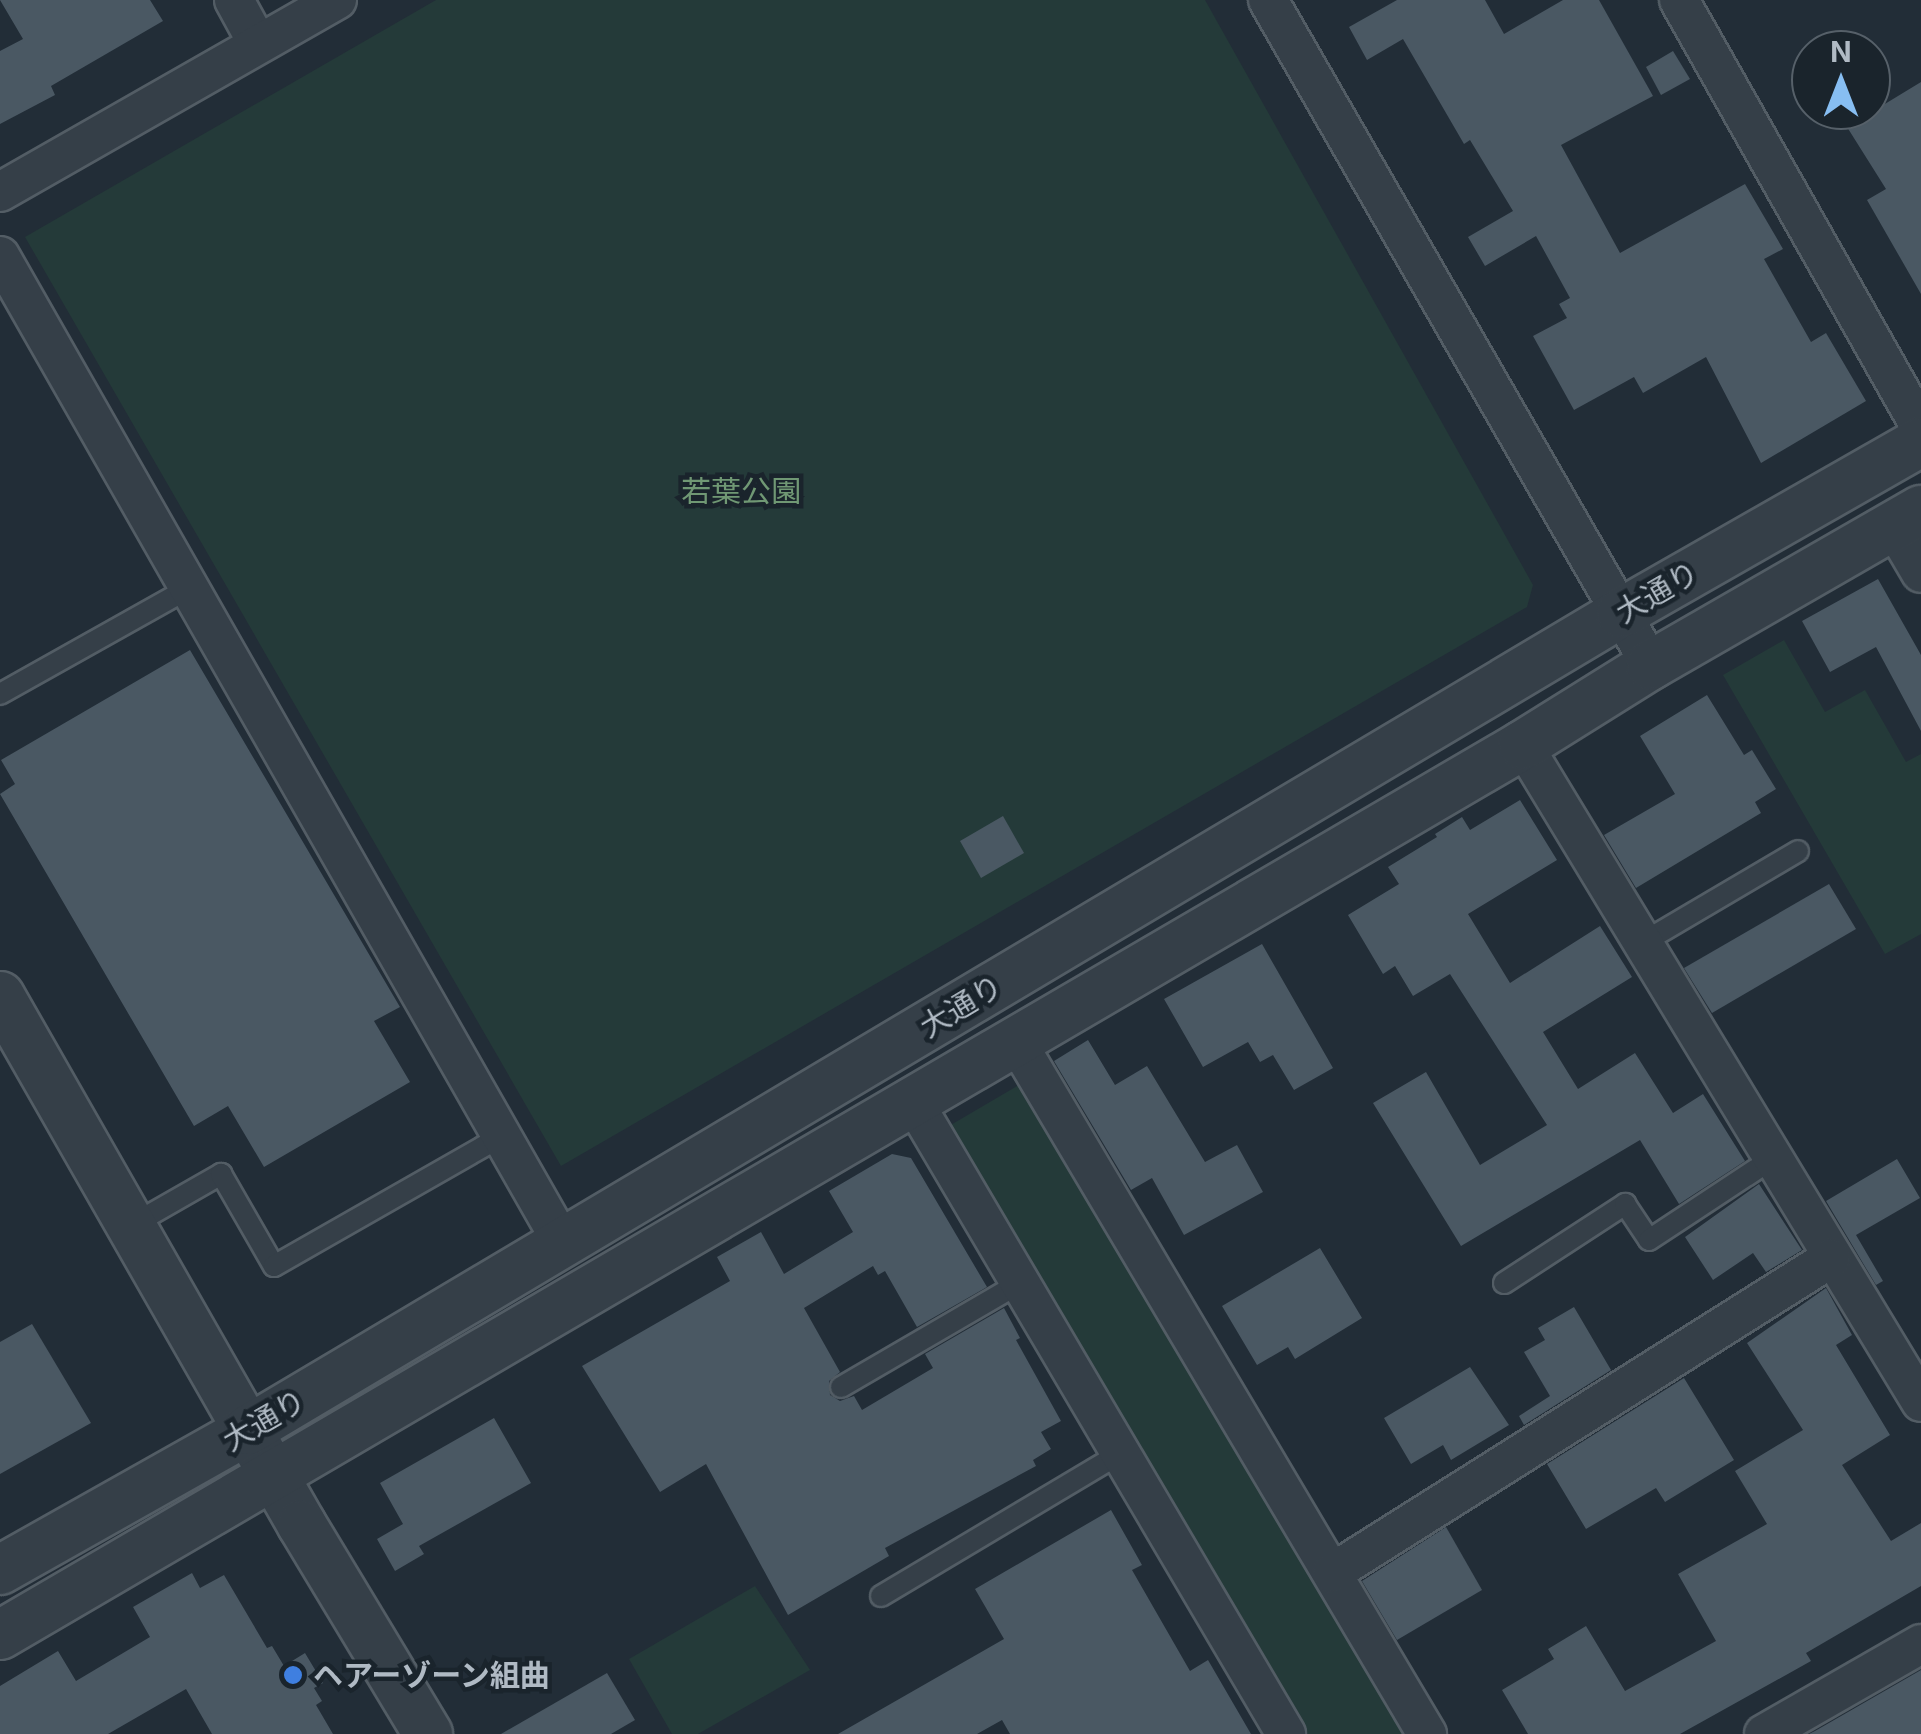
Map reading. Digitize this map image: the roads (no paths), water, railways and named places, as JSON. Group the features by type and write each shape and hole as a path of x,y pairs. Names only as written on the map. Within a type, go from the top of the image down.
{"street":[{"path":"234,0 258,44"},
{"path":"0,192 337,0"},
{"path":"1268,0 1651,664"},
{"path":"1678,0 1921,428"},
{"path":"0,256 563,1244"},
{"name":"大通り","path":"0,1570 248,1430 563,1244 1620,613 1921,442"},
{"path":"1908,519 1921,573"},
{"name":"大通り","path":"0,1635 1523,746 1651,664 1908,519"},
{"path":"1523,746 1921,1402"},
{"path":"0,996 274,1476 428,1734"},
{"path":"1016,1041 1428,1734"},
{"path":"913,1102 1286,1734"},
{"path":"1332,1573 1831,1258"},
{"path":"1764,1734 1921,1644"}],"lane":[{"path":"0,694 190,588"},
{"path":"1642,942 1798,851"},
{"path":"132,1225 221,1174 274,1266 502,1136"},
{"path":"1504,1283 1625,1204 1649,1240 1772,1158"},
{"path":"841,1387 1020,1283"},
{"path":"881,1596 1121,1453"}],"place":[{"name":"ヘアーゾーン組曲","path":"293,1675"}],"park label":[{"name":"若葉公園","path":"741,491"}]}
